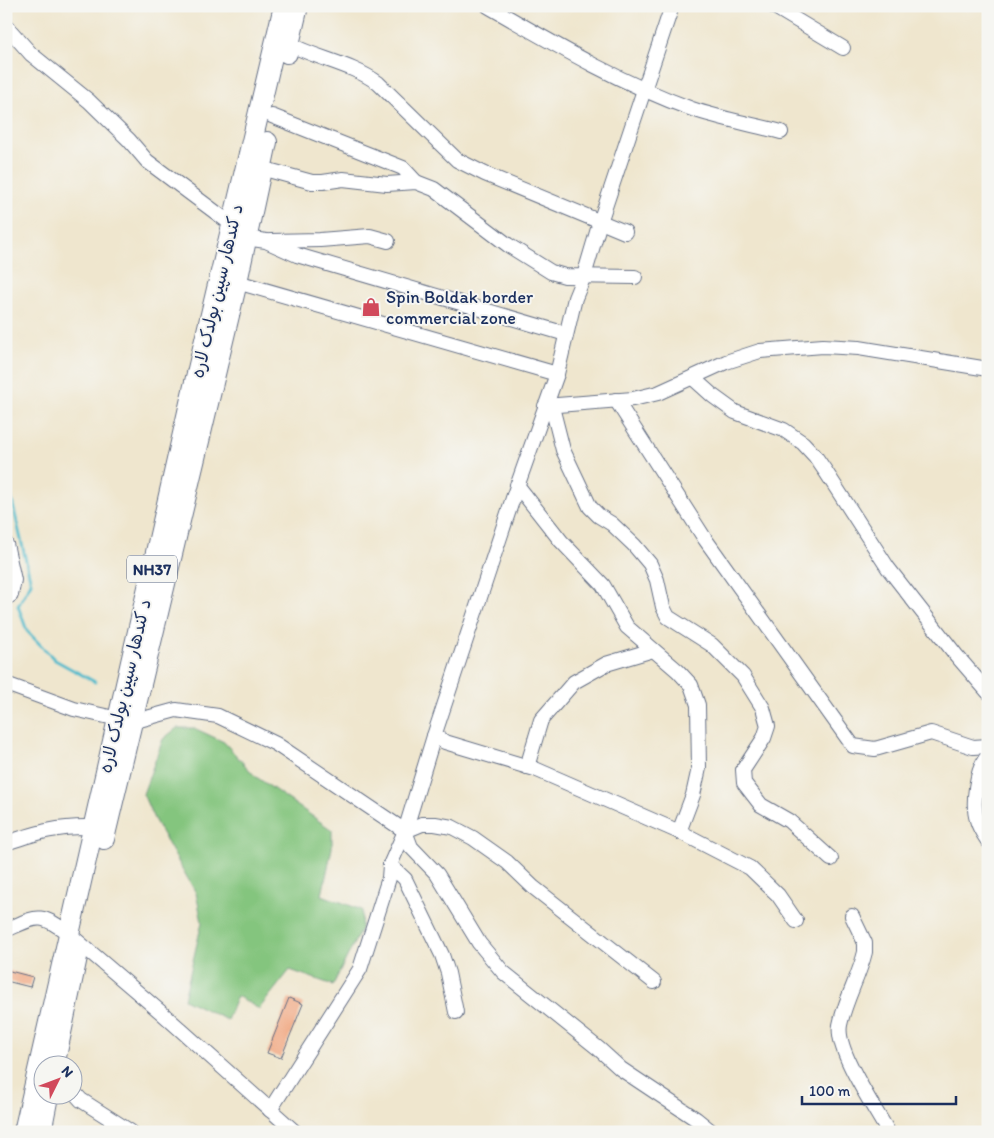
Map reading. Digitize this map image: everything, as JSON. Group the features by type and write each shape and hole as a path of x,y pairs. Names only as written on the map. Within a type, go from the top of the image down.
{"highway":[{"name":"د کندهار سپین بولدک لاره","path":"59,1056 74,938 93,827 125,721 237,282 242,233 284,6"},
{"name":"د کندهار سپین بولدک لاره","path":"24,1132 74,938 242,233 261,168 298,6"},
{"path":"41,1132 46,1106"}],"street":[{"path":"488,6 603,71 693,110 781,132"},
{"path":"270,1110 360,969 389,878 390,865 405,831 434,736 517,484 549,407 575,298 584,276 600,222 672,6"},
{"path":"773,6 843,48"},
{"path":"6,26 31,54 89,100 147,161 242,233 297,255 566,334"},
{"path":"290,44 366,75 378,83 457,160 484,174 625,232"},
{"path":"272,116 403,168 416,182"},
{"path":"261,168 312,182 343,179 387,184 416,182 434,189 508,245 551,272 565,276 635,277"},
{"path":"266,241 320,240 370,236 388,241"},
{"path":"237,282 557,374"},
{"path":"549,407 560,404 632,399 658,393 726,362 760,351 823,346 859,348 988,369"},
{"path":"694,378 713,396 735,412 784,430 803,443 823,467 888,568 956,655 988,692"},
{"path":"616,400 705,539 853,746 875,750 931,733 973,747 988,746"},
{"path":"549,407 563,450 590,507 599,516 612,524 650,564 657,580 663,607 668,616 712,645 743,676 763,708 768,726 764,738 743,770 744,783 761,805 789,821 831,859"},
{"path":"517,484 561,541 603,585 627,627 678,671 691,685 698,704 699,768 693,796 679,832"},
{"path":"6,544 14,580 11,595 6,598"},
{"path":"527,767 541,720 574,682 606,664 653,650"},
{"path":"6,684 57,703 125,721 176,710 218,716 276,744 405,831 411,847 437,874 479,944 503,972 621,1069 696,1119 712,1132"},
{"path":"434,736 446,742 527,767 679,832 750,868 778,895 796,921"},
{"path":"988,756 984,759 979,773 975,798 976,819 988,841"},
{"path":"405,831 422,824 444,825 452,826 473,838 507,862 533,887 654,982"},
{"path":"9,841 56,828 69,826 93,827"},
{"path":"390,865 405,879 442,954 450,980 456,1012"},
{"path":"852,916 865,943 865,952 842,1018 839,1038 855,1073 888,1132"},
{"path":"6,930 28,920 45,918 74,938 163,1014 294,1132"},
{"path":"82,1101 131,1132"}],"green space":[{"path":"177,728 194,728 224,742 255,776 332,830 332,848 322,895 362,910 361,929 333,985 290,970 259,1009 237,996 227,1020 184,999 202,922 196,893 154,819 143,794 163,739"}],"building":[{"path":"6,970 33,977 30,987 6,981"},
{"path":"289,998 303,1004 281,1058 267,1053"}],"waterway":[{"path":"6,475 31,583 18,606 27,631 55,660 95,682"}],"place":[{"name":"Spin Boldak border commercial zone","path":"371,307"}]}
